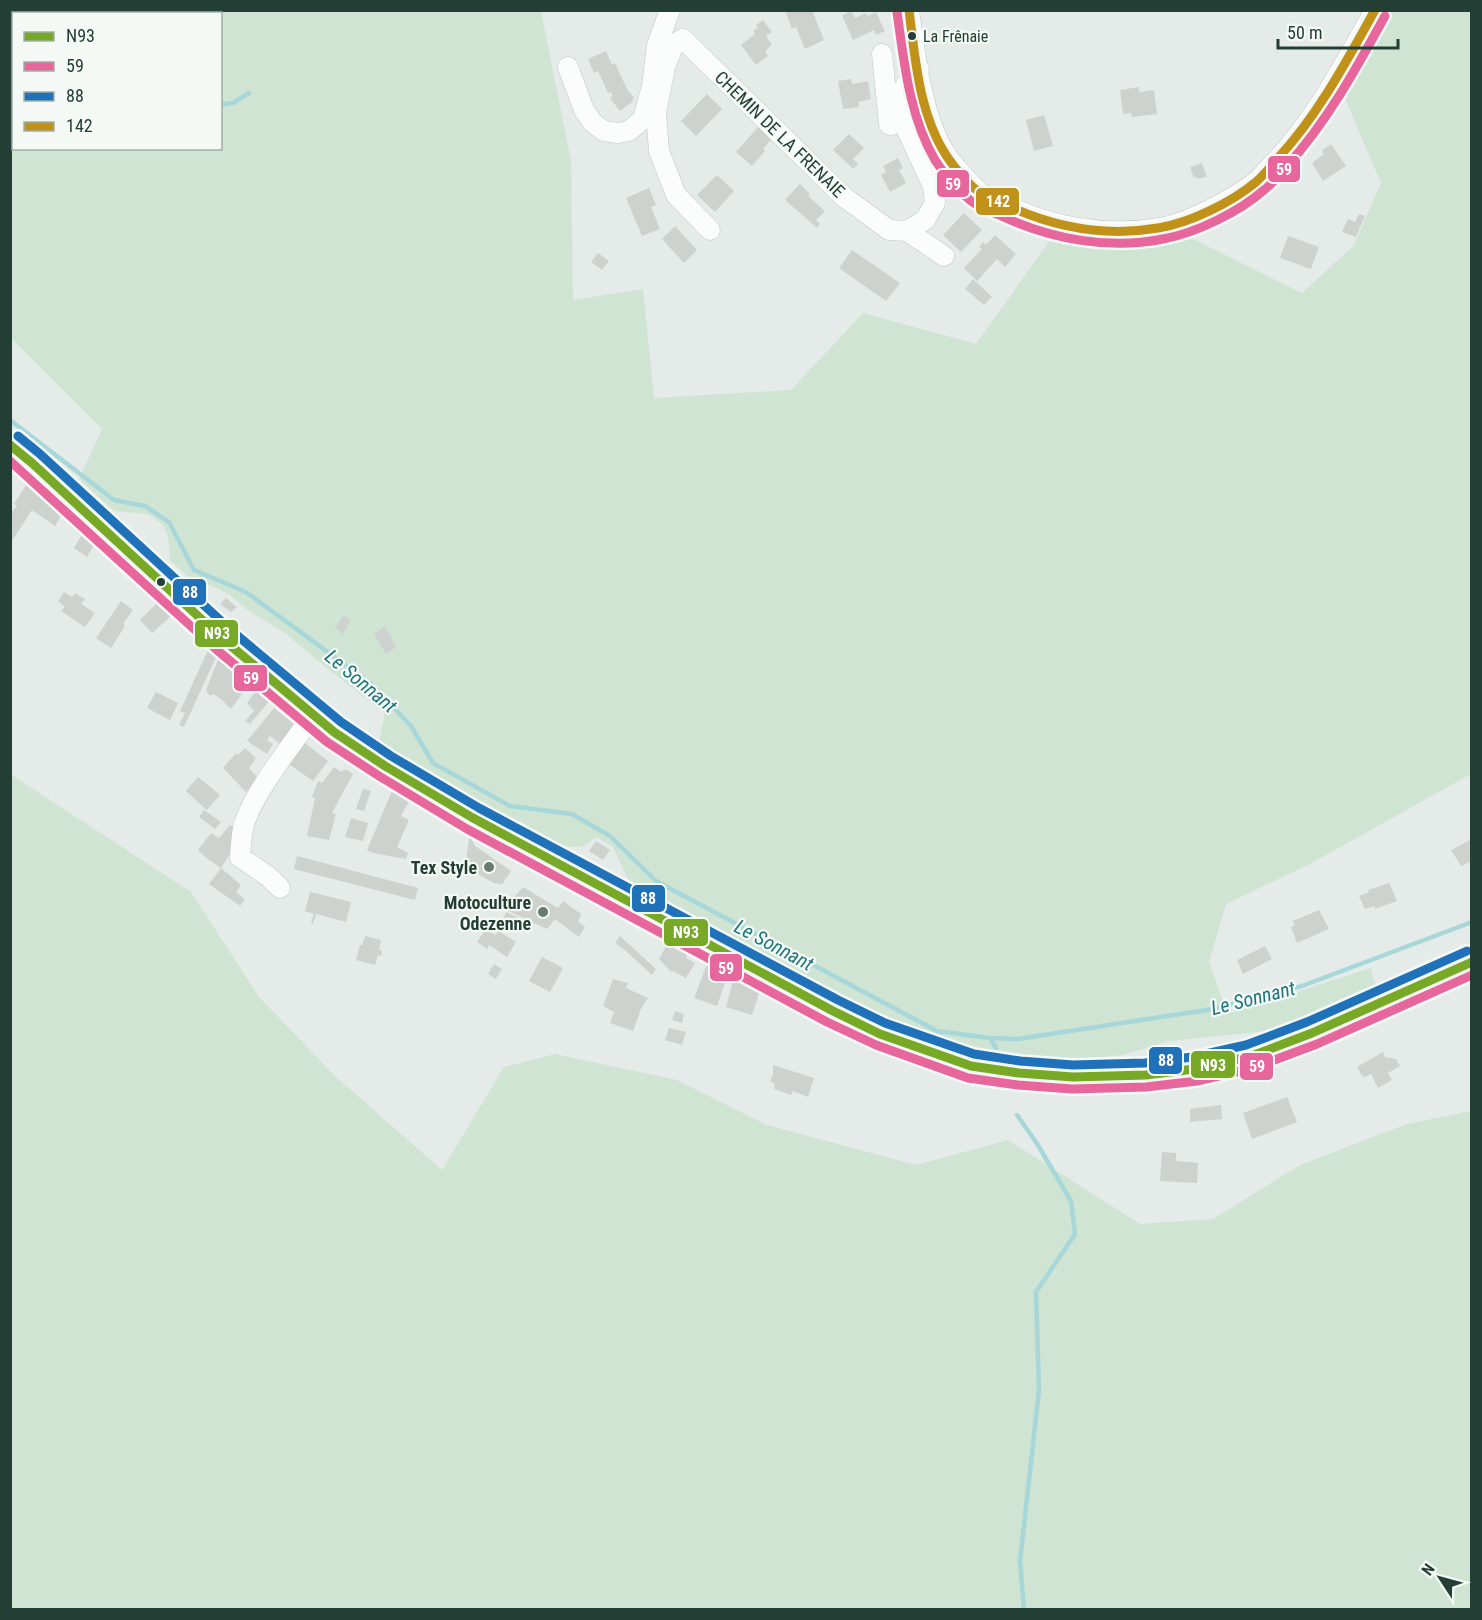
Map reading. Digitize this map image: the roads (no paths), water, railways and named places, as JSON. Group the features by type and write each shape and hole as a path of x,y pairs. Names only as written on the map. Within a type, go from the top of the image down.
{"main road":[{"path":"10,445 231,646 334,732 385,766 473,818 880,1034 971,1066 1019,1073 1073,1077 1146,1075 1249,1057 1312,1033 1472,962"}],"street":[{"path":"568,67 584,110 593,123 604,131 618,133 629,131 643,119 652,86 657,45 670,10"},
{"path":"909,10 930,121 947,156 980,192 1011,208 1043,220 1074,227 1120,232 1160,228 1202,214 1254,184 1292,144 1339,74 1375,10"},
{"name":"CHEMIN DE LA FRENAIE","path":"710,230 676,195 659,151 656,113 665,67 674,44 683,39 844,197 889,230 907,231"},
{"path":"882,54 889,124 896,128 905,127"},
{"path":"919,69 902,88 899,103 900,116 933,186 935,202 925,220 907,231 944,256"},
{"path":"280,888 269,877 240,857 244,823 279,762 313,715"}],"waterway":[{"path":"222,105 233,103 249,93"},
{"name":"Le Sonnant","path":"10,420 114,500 145,506 169,522 194,570 246,592 371,684 411,726 433,763 510,806 572,814 610,836 656,881 937,1031 1018,1039 1213,1009 1302,986 1472,922"},
{"path":"990,1038 996,1048"},
{"path":"1017,1115 1071,1201 1075,1234 1036,1292 1039,1390 1020,1561 1024,1610"}],"place":[{"name":"La Frênaie","path":"912,36"},
{"name":"Tex Style","path":"489,867"},
{"name":"Motoculture Odezenne","path":"543,912"}]}
